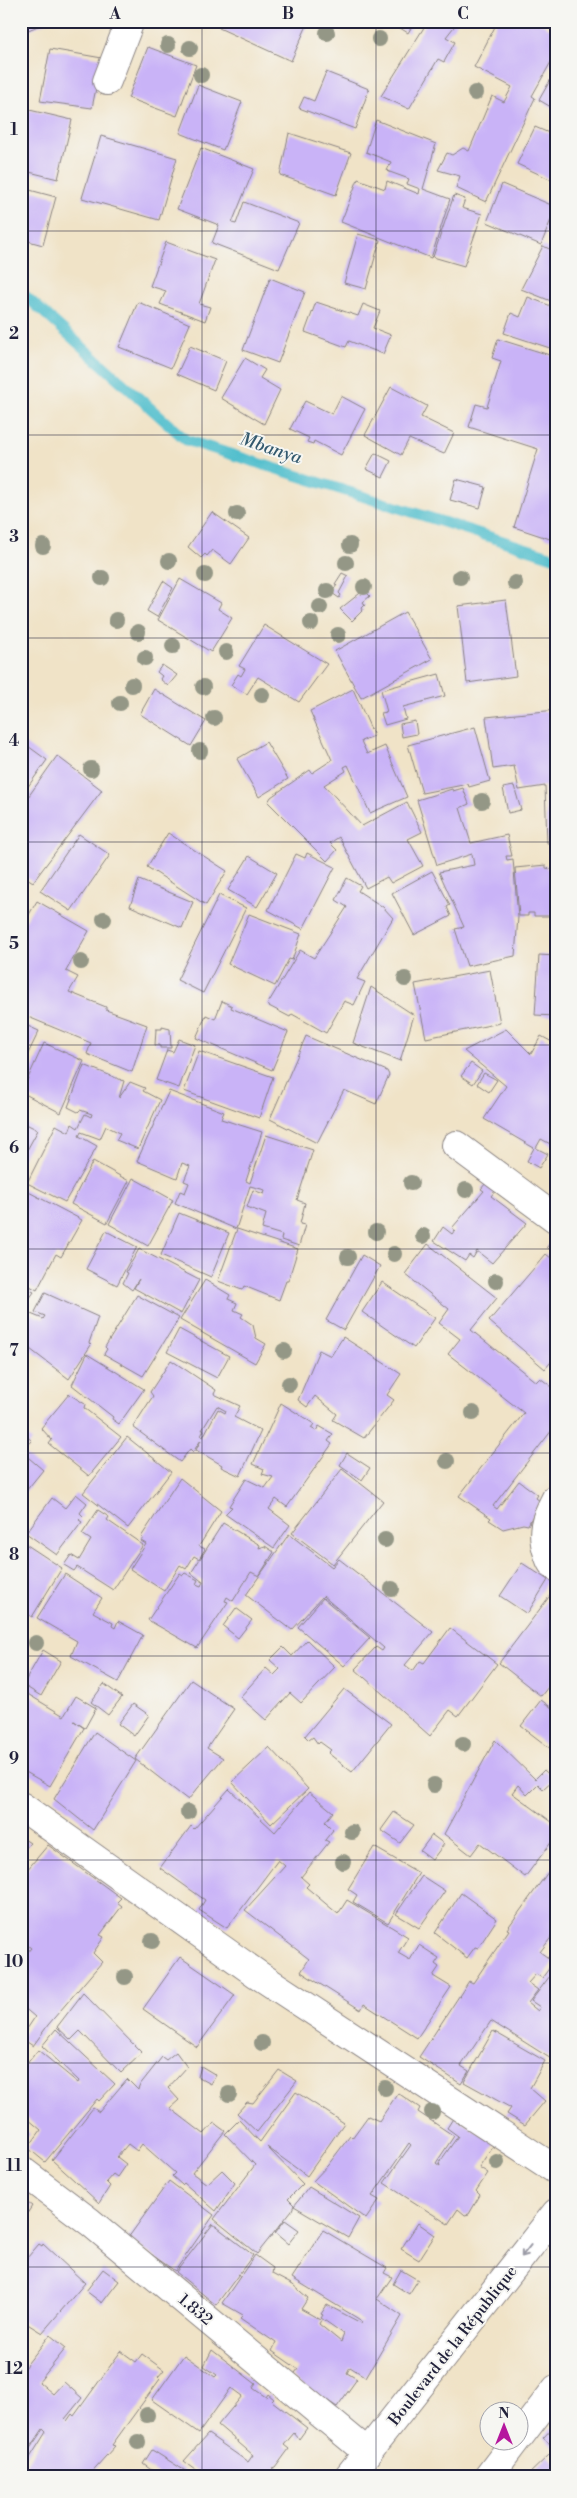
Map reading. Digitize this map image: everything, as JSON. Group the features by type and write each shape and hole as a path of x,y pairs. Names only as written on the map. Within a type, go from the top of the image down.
{"street":[{"path":"107,82 130,21"},
{"path":"456,1144 556,1219"},
{"path":"556,1498 548,1513 543,1539 552,1564 556,1567"},
{"path":"21,1806 257,1974 556,2170"},
{"name":"1.832","path":"21,2170 90,2222 367,2452"},
{"name":"Boulevard de la République","path":"348,2477 556,2213"},
{"path":"530,2423 556,2389"},
{"path":"488,2477 508,2450"}],"building":[{"path":"21,21 50,21 21,33"},
{"path":"222,21 309,21 291,61 219,28"},
{"path":"389,21 415,21 408,33"},
{"path":"428,21 457,23 446,37 455,42 444,62 438,59 409,109 381,96"},
{"path":"498,21 536,21 556,32 556,53 532,96 535,98 486,202 456,188 460,176 438,170 447,153 452,155 463,148 469,151 492,96 504,102 512,87 474,67"},
{"path":"148,47 196,65 177,116 128,98"},
{"path":"50,49 102,58 92,108 40,101"},
{"path":"556,70 556,110 539,100"},
{"path":"326,72 369,89 355,129 299,108 304,97 314,101"},
{"path":"198,85 242,102 223,150 180,133"},
{"path":"21,108 72,120 58,179 21,170"},
{"path":"376,120 436,144 423,189 450,199 431,258 341,222 358,179 385,189 387,181 419,194 420,189 407,184 409,179 387,171 391,162 366,152"},
{"path":"535,127 556,136 556,182 517,164"},
{"path":"289,133 351,153 336,195 280,175"},
{"path":"101,136 177,158 159,220 82,198"},
{"path":"201,148 254,169 232,223 236,224 244,202 299,223 279,269 212,243 219,225 177,209"},
{"path":"502,184 556,207 541,245 487,222"},
{"path":"22,188 56,197 43,245 21,239"},
{"path":"454,195 465,199 462,208 482,214 464,266 433,257"},
{"path":"358,234 380,240 366,289 344,283"},
{"path":"166,242 215,260 199,304 210,307 205,321 160,304 166,291 150,286"},
{"path":"543,246 556,252 556,303 521,289"},
{"path":"270,278 305,292 278,363 243,350"},
{"path":"528,297 556,308 556,350 504,333 511,313 520,317"},
{"path":"138,302 190,324 171,368 119,347"},
{"path":"316,302 358,316 363,304 380,311 373,328 391,335 383,354 349,341 346,347 305,332"},
{"path":"498,339 556,357 556,541 514,527 538,449 469,427 476,404 487,407 501,361 492,358"},
{"path":"190,346 226,361 214,390 177,374"},
{"path":"245,358 265,370 260,378 280,390 264,424 221,398"},
{"path":"391,387 427,406 421,417 454,433 444,454 409,439 401,455 365,435"},
{"path":"341,396 365,409 341,455 314,441 313,444 307,442 309,438 290,429 305,401 332,414"},
{"path":"375,453 391,461 383,477 366,469"},
{"path":"456,479 486,487 480,508 450,500"},
{"path":"212,512 249,538 231,564 212,550 207,556 205,554 201,558 188,547"},
{"path":"342,573 348,576 339,593 341,595 339,598 329,591 331,587 334,589 337,585 335,584"},
{"path":"180,579 221,603 218,609 232,618 211,652 158,620"},
{"path":"163,581 173,588 157,617 147,611"},
{"path":"364,590 370,596 363,602 365,605 362,608 363,610 352,621 340,609"},
{"path":"506,600 516,676 467,683 458,606"},
{"path":"405,612 432,659 361,698 335,651"},
{"path":"264,625 327,664 299,702 258,677 247,694 231,685 238,674 241,676 245,669 239,666"},
{"path":"162,665 177,675 168,686 160,679 162,676 157,672"},
{"path":"439,674 445,696 403,707 406,719 385,725 381,713 387,712 381,690"},
{"path":"154,689 206,721 191,746 140,714"},
{"path":"353,689 374,736 361,741 367,754 385,746 407,797 370,813 348,765 344,767 346,771 324,785 362,826 407,802 422,832 408,839 423,866 391,883 387,877 366,888 339,837 330,843 337,850 327,861 268,802 271,797 310,770 312,773 332,760 310,711"},
{"path":"556,710 556,843 547,843 545,786 519,790 514,766 493,769 486,717"},
{"path":"415,721 417,734 402,737 400,724"},
{"path":"475,727 490,781 469,787 468,784 422,793 408,745"},
{"path":"21,741 47,760 22,795 21,795"},
{"path":"266,742 288,779 259,797 237,759"},
{"path":"57,756 102,790 33,882 21,874 21,807"},
{"path":"514,786 521,810 508,813 503,788"},
{"path":"463,788 469,804 460,808 471,843 507,835 512,856 506,856 507,860 513,859 518,917 515,956 467,966 455,929 464,927 439,872 474,865 472,854 437,865 417,800 452,789 453,791"},
{"path":"168,833 227,871 206,905 147,867"},
{"path":"79,834 110,855 71,911 40,891"},
{"path":"307,853 335,867 303,929 268,910 296,854 305,858"},
{"path":"249,856 277,873 257,907 228,890"},
{"path":"546,865 546,868 556,870 556,914 551,914 551,916 534,916 534,913 528,913 528,916 519,916 515,868"},
{"path":"432,871 450,905 447,907 451,916 414,935 392,893"},
{"path":"347,878 361,886 358,891 383,907 393,918 357,979 365,982 354,1005 344,1001 326,1033 292,1014 290,1017 267,1005 300,950 314,958 347,907 336,900"},
{"path":"139,880 193,902 182,928 130,906"},
{"path":"219,895 246,908 203,993 177,980"},
{"path":"37,901 89,931 66,971 78,977 69,992 106,1007 106,1010 147,1025 132,1072 87,1054 91,1043 21,1014 21,928"},
{"path":"249,914 301,934 292,960 289,959 275,986 228,964"},
{"path":"539,955 556,956 556,1016 535,1015"},
{"path":"490,970 500,1023 426,1038 415,984"},
{"path":"371,987 414,1015 400,1061 353,1043"},
{"path":"222,1001 232,1006 231,1008 288,1032 272,1070 196,1038 206,1015 215,1019"},
{"path":"21,1023 39,1031 21,1068"},
{"path":"162,1027 170,1029 171,1048 160,1048 160,1045 155,1045 156,1029 162,1029"},
{"path":"506,1029 531,1054 541,1036 556,1044 556,1147 541,1139 536,1148 548,1154 539,1168 527,1161 534,1148 484,1119 506,1086 464,1051"},
{"path":"306,1036 387,1071 389,1075 376,1104 344,1090 317,1143 270,1119"},
{"path":"179,1039 195,1045 179,1088 156,1080 167,1050 173,1052"},
{"path":"44,1043 84,1061 61,1113 21,1092 21,1086 24,1087"},
{"path":"199,1051 273,1077 259,1118 184,1091"},
{"path":"471,1063 482,1071 473,1084 461,1076"},
{"path":"84,1065 124,1081 119,1098 130,1082 145,1088 143,1091 160,1100 138,1149 116,1140 120,1133 106,1126 100,1139 81,1132 79,1136 97,1146 65,1202 27,1183 56,1125 69,1132 72,1124 78,1128 85,1114 91,1117 92,1114 80,1110 78,1112 68,1107"},
{"path":"484,1073 497,1080 489,1092 477,1084"},
{"path":"169,1091 224,1112 221,1119 262,1132 246,1181 250,1183 266,1135 313,1150 297,1200 305,1203 300,1224 305,1225 299,1246 281,1240 282,1235 262,1229 266,1214 247,1207 253,1190 264,1194 265,1190 250,1186 236,1229 175,1203 180,1191 185,1193 189,1183 184,1181 190,1166 182,1163 177,1178 137,1161"},
{"path":"21,1119 25,1121 24,1123 38,1130 21,1161"},
{"path":"93,1161 129,1181 107,1223 71,1204"},
{"path":"133,1178 173,1200 148,1246 109,1224"},
{"path":"490,1178 500,1185 491,1196 527,1223 492,1263 477,1251 473,1258 469,1255 465,1261 434,1241 443,1227 452,1234 455,1230 452,1228 484,1191 481,1189"},
{"path":"21,1188 82,1220 61,1257 56,1254 37,1290 28,1285 26,1288 34,1292 24,1306 28,1308 26,1312 43,1319 45,1316 35,1312 45,1293 98,1317 89,1343 91,1345 69,1379 26,1346 21,1346"},
{"path":"179,1213 229,1233 211,1277 161,1255"},
{"path":"237,1229 298,1249 288,1281 286,1281 279,1300 244,1286 242,1290 218,1281"},
{"path":"106,1231 137,1247 117,1285 86,1269"},
{"path":"556,1236 556,1255 547,1247"},
{"path":"428,1244 497,1298 471,1330 536,1382 540,1378 556,1390 556,1425 493,1506 497,1509 519,1481 538,1495 536,1498 540,1501 528,1525 523,1524 503,1529 489,1520 491,1518 459,1496 524,1413 448,1354 460,1339 439,1323 449,1309 405,1274"},
{"path":"139,1249 199,1280 181,1314 134,1288 139,1279 132,1290 123,1283 128,1273 126,1272"},
{"path":"546,1254 556,1262 556,1356 545,1369 489,1321"},
{"path":"362,1255 380,1266 344,1330 326,1320"},
{"path":"205,1280 230,1295 228,1299 237,1303 234,1310 243,1314 241,1317 253,1325 256,1338 266,1344 255,1363 180,1320"},
{"path":"382,1282 435,1318 414,1348 362,1312"},
{"path":"137,1295 179,1318 143,1376 104,1354 107,1349 105,1347"},
{"path":"179,1329 229,1356 217,1378 167,1352"},
{"path":"343,1337 401,1374 387,1395 394,1400 364,1438 333,1420 337,1414 315,1396 307,1407 298,1400 319,1350 331,1356"},
{"path":"87,1354 144,1389 119,1424 112,1419 113,1417 72,1385"},
{"path":"171,1360 216,1390 214,1394 240,1406 234,1417 261,1431 240,1476 221,1467 222,1465 196,1450 201,1440 193,1452 190,1449 180,1462 133,1427 153,1396 150,1392","holes":["217,1406 226,1411 225,1413 218,1409 203,1437 201,1436 204,1430 202,1430"]},
{"path":"69,1394 85,1404 84,1408 121,1437 89,1476 49,1444 52,1440 41,1428"},
{"path":"281,1403 314,1424 311,1428 316,1431 319,1426 333,1434 328,1441 332,1444 287,1507 276,1499 269,1509 290,1525 274,1548 225,1514 232,1507 229,1506 246,1479 265,1488 273,1477 262,1474 264,1469 253,1464"},
{"path":"21,1431 32,1441 22,1452 43,1470 21,1497"},
{"path":"127,1437 171,1472 128,1528 83,1493"},
{"path":"347,1453 370,1468 362,1480 340,1465"},
{"path":"342,1469 383,1501 333,1564 292,1533"},
{"path":"180,1478 221,1511 199,1546 205,1549 199,1559 194,1556 186,1569 180,1565 164,1591 130,1569 146,1544 141,1541 143,1538 141,1537"},
{"path":"76,1494 87,1503 80,1513 83,1516 79,1520 82,1522 57,1555 26,1533 52,1498 65,1508"},
{"path":"98,1510 109,1517 107,1520 143,1545 113,1590 77,1567 74,1571 64,1565 71,1555 79,1560 91,1540 82,1534"},
{"path":"223,1523 260,1545 259,1548 265,1546 274,1552 259,1576 251,1572 233,1601 227,1597 225,1601 228,1602 197,1648 148,1620 180,1573 183,1575 185,1573 198,1580 196,1584 201,1586 203,1582 191,1573"},
{"path":"289,1534 332,1567 339,1559 433,1632 405,1665 413,1671 420,1661 424,1663 450,1628 497,1664 458,1716 450,1710 430,1736 355,1669 376,1647 382,1651 384,1648 323,1596 292,1630 246,1595"},
{"path":"21,1541 62,1568 32,1617 21,1610"},
{"path":"522,1563 548,1580 527,1614 500,1596"},
{"path":"65,1574 102,1598 93,1612 113,1623 112,1626 115,1628 118,1621 143,1635 118,1682 71,1656 77,1641 37,1618"},
{"path":"552,1593 556,1596 556,1612 551,1618 556,1622 556,1677 541,1696 499,1663"},
{"path":"323,1598 370,1638 344,1666 298,1627"},
{"path":"236,1608 252,1620 238,1638 223,1626"},
{"path":"307,1640 335,1667 301,1703 290,1693 266,1720 240,1697 266,1668 274,1675 280,1669 270,1660 283,1647 292,1656"},
{"path":"43,1650 61,1661 41,1696 23,1685"},
{"path":"191,1680 234,1709 207,1748 223,1758 188,1800 135,1759"},
{"path":"104,1684 122,1697 108,1715 91,1702"},
{"path":"344,1689 391,1724 352,1772 328,1753 331,1750 320,1742 318,1744 313,1737 309,1740 305,1736"},
{"path":"21,1690 64,1716 76,1696 96,1708 85,1728 74,1721 84,1728 50,1786 24,1771 21,1775"},
{"path":"541,1700 556,1711 556,1753 521,1726"},
{"path":"133,1704 149,1715 134,1736 118,1724"},
{"path":"95,1732 136,1761 93,1830 54,1799"},
{"path":"495,1740 535,1779 544,1770 554,1779 543,1789 538,1784 527,1795 518,1785 512,1793 556,1825 556,1836 525,1877 480,1843 471,1855 444,1834"},
{"path":"269,1747 308,1789 271,1824 232,1782"},
{"path":"229,1789 275,1832 309,1792 333,1812 325,1822 333,1830 325,1840 329,1842 301,1877 309,1884 306,1887 338,1914 347,1900 408,1937 398,1953 410,1960 419,1945 439,1958 435,1964 439,1967 433,1976 451,1987 417,2038 364,2004 361,2010 301,1972 309,1959 245,1910 285,1866 278,1860 227,1928 199,1910 205,1900 160,1868 191,1826 194,1829"},
{"path":"394,1812 414,1825 400,1843 381,1830"},
{"path":"432,1835 444,1844 432,1860 420,1851"},
{"path":"21,1837 30,1843 21,1853"},
{"path":"48,1845 121,1898 117,1902 122,1906 100,1935 104,1937 93,1953 102,1962 48,2025 33,2046 21,2038 35,2017 21,2005 21,1960 31,1948 21,1940 21,1877"},
{"path":"374,1847 419,1873 388,1923 353,1902 357,1895 348,1889"},
{"path":"551,1868 556,1871 556,1931 540,1952 554,1962 542,1978 536,1974 528,1983 538,1990 528,2003 538,2011 540,2007 531,2001 556,1968 556,2062 491,2021 461,2066 469,2071 461,2084 419,2057 469,1981 473,1983 509,1930 507,1929"},
{"path":"422,1876 445,1891 419,1928 396,1914"},
{"path":"461,1893 497,1919 478,1948 475,1947 467,1958 435,1933"},
{"path":"180,1957 235,1995 197,2047 143,2009"},
{"path":"83,1993 142,2053 121,2073 80,2031 71,2040 57,2027"},
{"path":"56,2029 115,2084 99,2101 97,2099 45,2162 28,2148 41,2130 21,2113 21,2071 38,2050 78,2083 79,2081 42,2046"},
{"path":"493,2031 545,2061 530,2088 545,2101 525,2125 507,2114 511,2108 464,2082"},
{"path":"176,2052 187,2067 168,2088 179,2100 170,2108 204,2134 214,2123 225,2131 192,2173 207,2184 222,2170 235,2183 216,2211 184,2183 182,2185 172,2176 175,2173 142,2144 137,2151 128,2144 117,2157 126,2164 117,2177 113,2174 106,2182 110,2186 99,2203 52,2160 93,2108 99,2112 127,2079 138,2090 139,2086 162,2057 166,2060"},
{"path":"201,2066 216,2075 211,2084 198,2077"},
{"path":"279,2070 297,2081 257,2132 237,2113 247,2102 253,2103"},
{"path":"296,2092 344,2123 307,2176 267,2147 303,2184 288,2199 294,2205 292,2210 257,2254 214,2219 255,2165 225,2134 239,2120 260,2142"},
{"path":"398,2093 420,2108 418,2112 454,2136 436,2163 440,2166 439,2163 458,2136 447,2128 454,2117 495,2143 479,2167 488,2173 476,2191 480,2195 469,2214 465,2215 458,2209 448,2224 384,2183 411,2145 409,2143 372,2196 379,2200 366,2219 313,2181 350,2136 352,2138 368,2116 379,2121"},
{"path":"21,2127 30,2134 21,2144"},
{"path":"169,2181 214,2215 175,2271 128,2238"},
{"path":"309,2187 359,2218 348,2238 294,2206"},
{"path":"21,2198 32,2206 23,2220 21,2219"},
{"path":"285,2220 299,2230 288,2244 275,2233"},
{"path":"418,2223 435,2235 419,2260 401,2249"},
{"path":"213,2224 253,2255 216,2305 176,2272"},
{"path":"323,2230 387,2268 384,2273 392,2277 377,2299 402,2316 366,2377 350,2367 347,2373 357,2379 337,2407 292,2377 298,2369 272,2351 276,2343 240,2318 243,2315 222,2303 255,2255 273,2268 272,2274 293,2285 308,2298 301,2309 321,2320 319,2324 341,2342 344,2334 321,2318 323,2315 321,2314 327,2305 361,2323 362,2321 292,2278"},
{"path":"39,2244 42,2246 43,2244 85,2283 42,2333 21,2320 21,2265"},
{"path":"103,2269 119,2281 102,2303 86,2291"},
{"path":"401,2270 418,2280 409,2294 393,2284"},
{"path":"50,2335 66,2348 39,2382 53,2394 64,2382 82,2398 65,2419 67,2421 72,2414 74,2416 121,2351 136,2362 142,2354 164,2370 158,2377 160,2379 112,2445 115,2446 87,2477 21,2477 21,2472 46,2432 43,2429 21,2462 21,2365 24,2368"},
{"path":"212,2350 256,2384 253,2388 266,2397 268,2394 274,2399 272,2401 307,2428 299,2439 294,2433 284,2445 289,2449 275,2468 272,2469 282,2477 206,2477 184,2461 208,2434 248,2462 253,2455 218,2425 242,2396 231,2388 199,2433 152,2400 184,2355 215,2377 217,2375 204,2366"},
{"path":"556,2424 556,2449 543,2438"},
{"path":"152,2450 195,2477 161,2477 143,2464"},
{"path":"549,2455 556,2463 556,2477 526,2477"}],"waterway":[{"name":"Mbanya","path":"21,292 186,440 556,558"}]}
